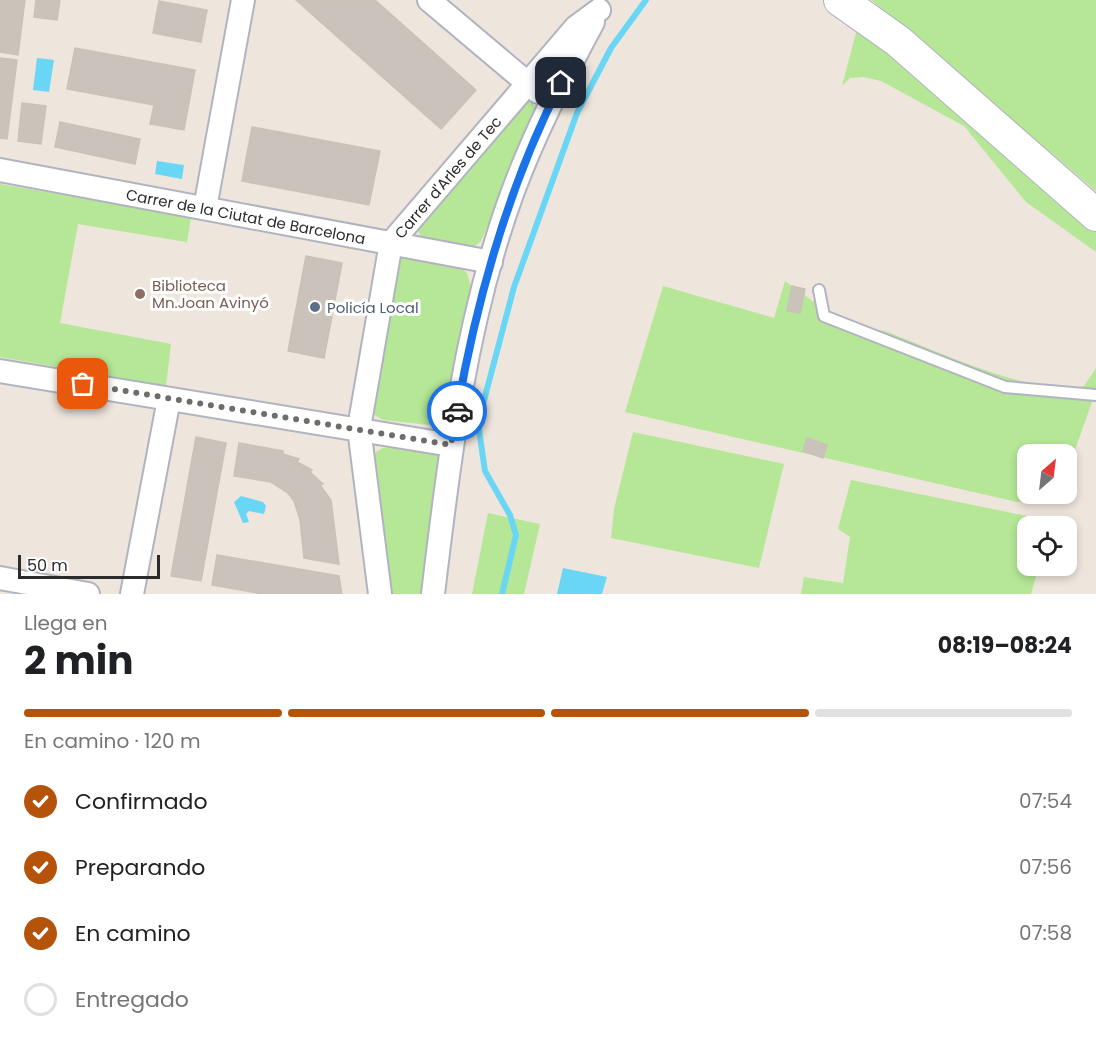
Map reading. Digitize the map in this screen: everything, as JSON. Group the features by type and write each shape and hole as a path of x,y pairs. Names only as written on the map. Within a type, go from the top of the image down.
{"main road":[{"path":"840,0 898,41 1096,215"}],"street":[{"path":"205,208 243,0"},
{"path":"429,0 527,85 551,102"},
{"name":"Carrer d'Arles de Tec","path":"380,594 359,428 391,243 576,27 602,5"},
{"name":"Carrer d'Arles de Tec","path":"433,594 451,445 468,353 491,262 512,195 551,102 602,5"},
{"name":"Carrer de la Ciutat de Barcelona","path":"0,170 491,262"},
{"path":"0,371 359,428 451,445"},
{"path":"132,594 169,399"},
{"path":"0,578 88,594"}],"lane":[{"path":"819,290 824,316 1005,387 1096,395"}],"green space":[{"path":"871,0 1096,0 1096,191 900,24"},
{"path":"858,25 1096,229 1096,252 1026,202 964,126 881,81 864,77 850,78 842,86"},
{"path":"531,100 537,112 481,241 473,248 423,241 417,229 522,101"},
{"path":"0,184 191,217 187,242 78,224 60,323 171,344 166,386 0,357"},
{"path":"398,255 457,265 467,273 471,287 449,408 439,421 429,425 383,420 375,415 369,405"},
{"path":"785,281 820,306 857,325 885,331 1012,379 1064,388 1084,386 1096,368 1096,391 1077,444 1017,444 1017,502 625,412 663,286 774,318"},
{"path":"633,432 784,464 759,568 611,538 614,509"},
{"path":"383,448 421,448 436,451 440,457 425,594 384,594 369,466 376,452"},
{"path":"851,480 1027,516 1017,516 1017,576 1036,576 1031,594 801,594 804,577 843,583 850,537 838,529"},
{"path":"488,513 540,524 524,594 472,594"}],"water":[{"path":"37,58 54,60 49,92 33,90"},
{"path":"157,161 184,165 182,179 155,174"},
{"path":"241,496 263,502 266,506 264,514 249,511 246,514 249,522 243,523 234,502"},
{"path":"563,568 607,577 602,594 557,594"}],"building":[{"path":"0,0 25,0 18,55 0,52"},
{"path":"36,0 60,0 57,20 34,17"},
{"path":"296,0 375,0 476,90 441,129"},
{"path":"159,1 207,10 201,42 153,33"},
{"path":"75,48 195,70 184,130 150,124 154,105 67,89"},
{"path":"0,58 17,60 7,139 0,138"},
{"path":"22,103 46,106 41,144 18,141"},
{"path":"60,122 140,139 135,164 55,147"},
{"path":"252,127 380,151 369,205 242,181"},
{"name":"Policía Local","path":"306,256 342,263 324,358 288,351"},
{"path":"792,286 805,289 800,313 787,311"},
{"path":"196,437 226,443 201,581 171,576"},
{"path":"807,438 827,445 823,458 803,451"},
{"path":"239,443 283,451 283,454 299,459 297,462 312,470 310,472 323,484 320,485 331,500 339,564 304,558 300,520 294,501 288,493 271,482 234,476"},
{"path":"217,555 339,576 342,594 263,594 212,585"}],"waterway":[{"path":"502,594 516,535 510,515 485,471 478,423 514,287 577,113 611,48 646,0"}],"way so far":[{"path":"83,384 451,445 457,411"}],"place":[{"name":"Biblioteca Mn.Joan Avinyó","path":"140,294"},
{"name":"Policía Local","path":"315,307"}],"route":[{"path":"457,411 468,353 491,262 512,195 546,112 561,83"}]}
